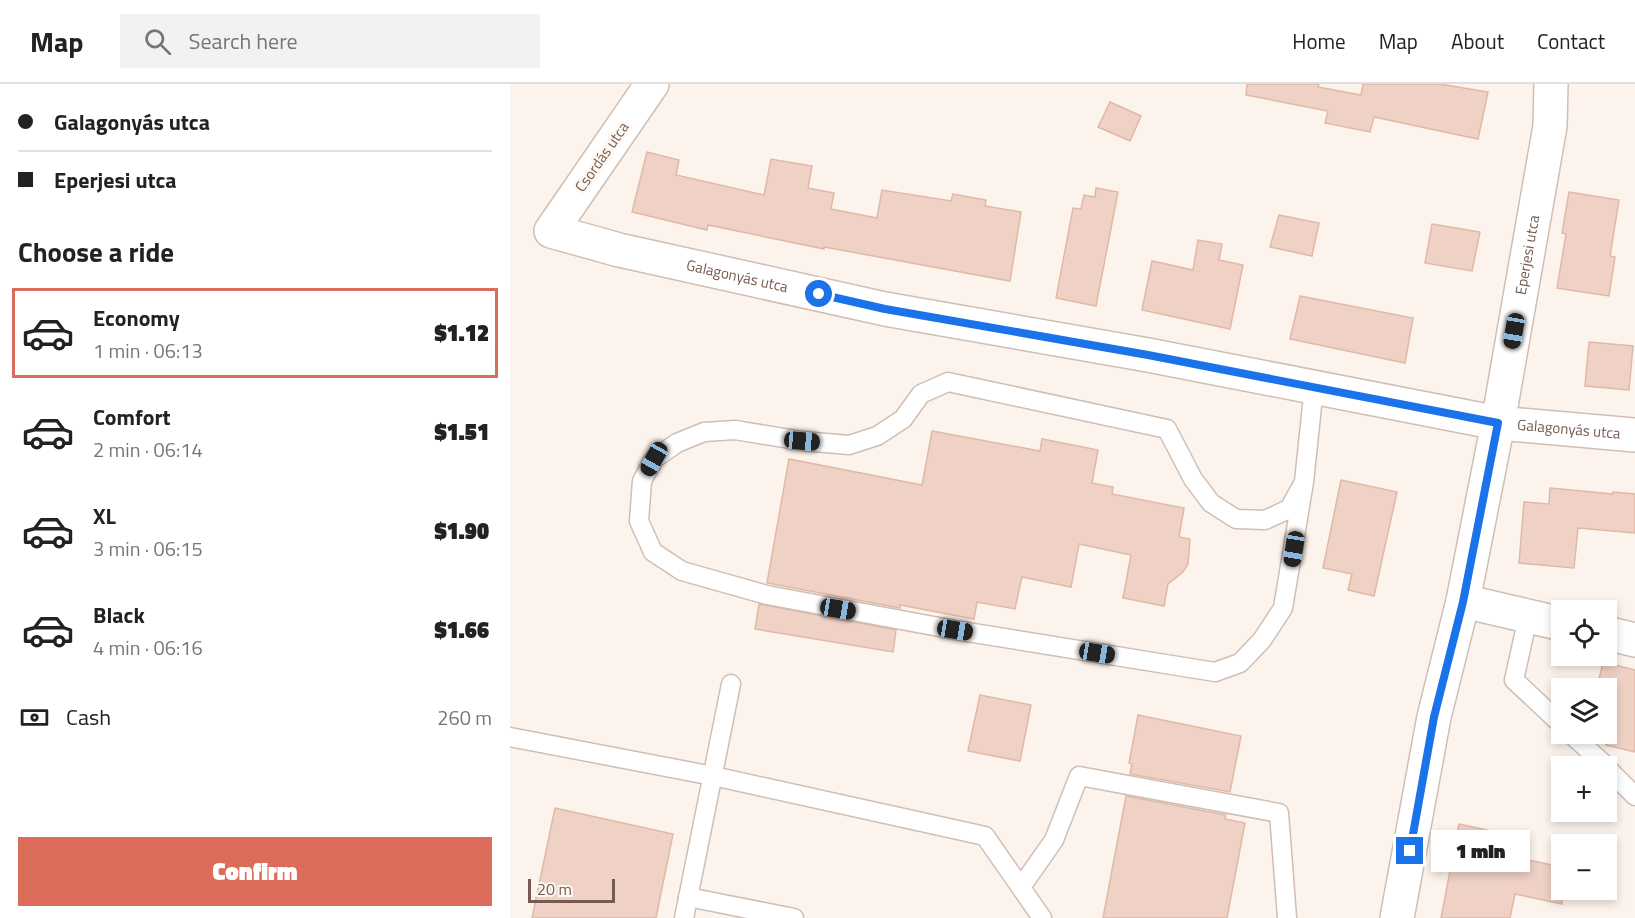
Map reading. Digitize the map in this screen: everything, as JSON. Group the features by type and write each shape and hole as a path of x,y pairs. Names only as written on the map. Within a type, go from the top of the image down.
{"street":[{"name":"Csordás utca","path":"551,231 652,84"},
{"name":"Eperjesi utca","path":"1397,918 1434,717 1463,602 1498,423 1550,126 1551,84"},
{"name":"Galagonyás utca","path":"551,231 619,250 885,309 1137,353 1498,423 1635,435"},
{"path":"1463,602 1551,621"},
{"path":"1617,636 1635,640"}],"lane":[{"path":"1304,482 1289,509 1265,520 1236,519 1211,503 1192,479 1167,429 948,382 921,394 903,420 877,436 849,445 802,441 735,430 704,432 676,443 654,459 642,481 639,521 653,552 682,571 767,595 955,630 1215,672 1240,663 1262,640 1283,608 1304,482 1314,387"},
{"path":"1528,616 1514,680 1551,714"},
{"path":"684,918 731,684"},
{"path":"510,737 713,776 985,836 1042,918"},
{"path":"1582,744 1594,756"},
{"path":"1020,887 1054,840 1079,776 1279,813 1287,918"},
{"path":"1617,778 1635,796"},
{"path":"688,897 794,918"}],"building":[{"path":"1247,84 1319,84 1318,87 1361,95 1363,84 1440,84 1488,92 1478,139 1374,117 1370,132 1325,123 1328,111 1246,95"},
{"path":"1110,102 1141,116 1130,141 1098,127"},
{"path":"647,152 679,160 676,175 764,195 771,159 812,166 808,188 834,193 831,209 877,218 882,190 951,201 953,194 986,200 985,206 1021,212 1010,281 824,247 824,249 708,225 707,230 632,212"},
{"path":"1096,188 1118,192 1096,306 1056,298 1073,208 1081,209 1084,195 1095,197"},
{"path":"1569,192 1619,200 1610,256 1615,257 1609,296 1557,288 1566,234 1562,233"},
{"path":"1279,215 1319,223 1312,256 1270,247"},
{"path":"1432,224 1480,232 1472,271 1425,263"},
{"path":"1198,240 1222,244 1219,260 1243,265 1230,329 1142,310 1152,261 1193,270"},
{"path":"1300,296 1413,318 1405,363 1290,339"},
{"path":"1589,342 1633,346 1629,390 1585,386"},
{"path":"932,431 1040,451 1042,439 1098,450 1092,483 1113,487 1112,494 1184,508 1179,537 1190,539 1188,564 1183,572 1168,584 1164,606 1123,598 1131,555 1079,544 1071,587 1022,577 1015,609 977,602 974,619 900,605 900,608 767,583 789,459 922,485"},
{"path":"1341,480 1397,492 1374,596 1348,590 1352,574 1323,568"},
{"path":"1550,488 1635,494 1635,533 1578,528 1574,568 1519,563 1524,502 1549,504"},
{"path":"759,604 896,630 893,652 755,629"},
{"path":"1602,666 1617,666 1635,670 1635,752 1606,745 1617,744 1617,678 1599,678"},
{"path":"980,695 1031,705 1020,761 968,751"},
{"path":"1138,715 1241,736 1230,792 1130,774 1132,764 1129,763"},
{"path":"1126,796 1226,815 1225,819 1245,823 1227,918 1103,918"},
{"path":"555,808 673,834 656,918 532,918"},
{"path":"1459,824 1519,837 1515,857 1551,865 1551,900 1562,900 1562,904 1515,894 1510,918 1441,918"}],"route":[{"path":"819,294 885,309 1148,355 1498,423 1463,602 1434,717 1410,851"}]}
